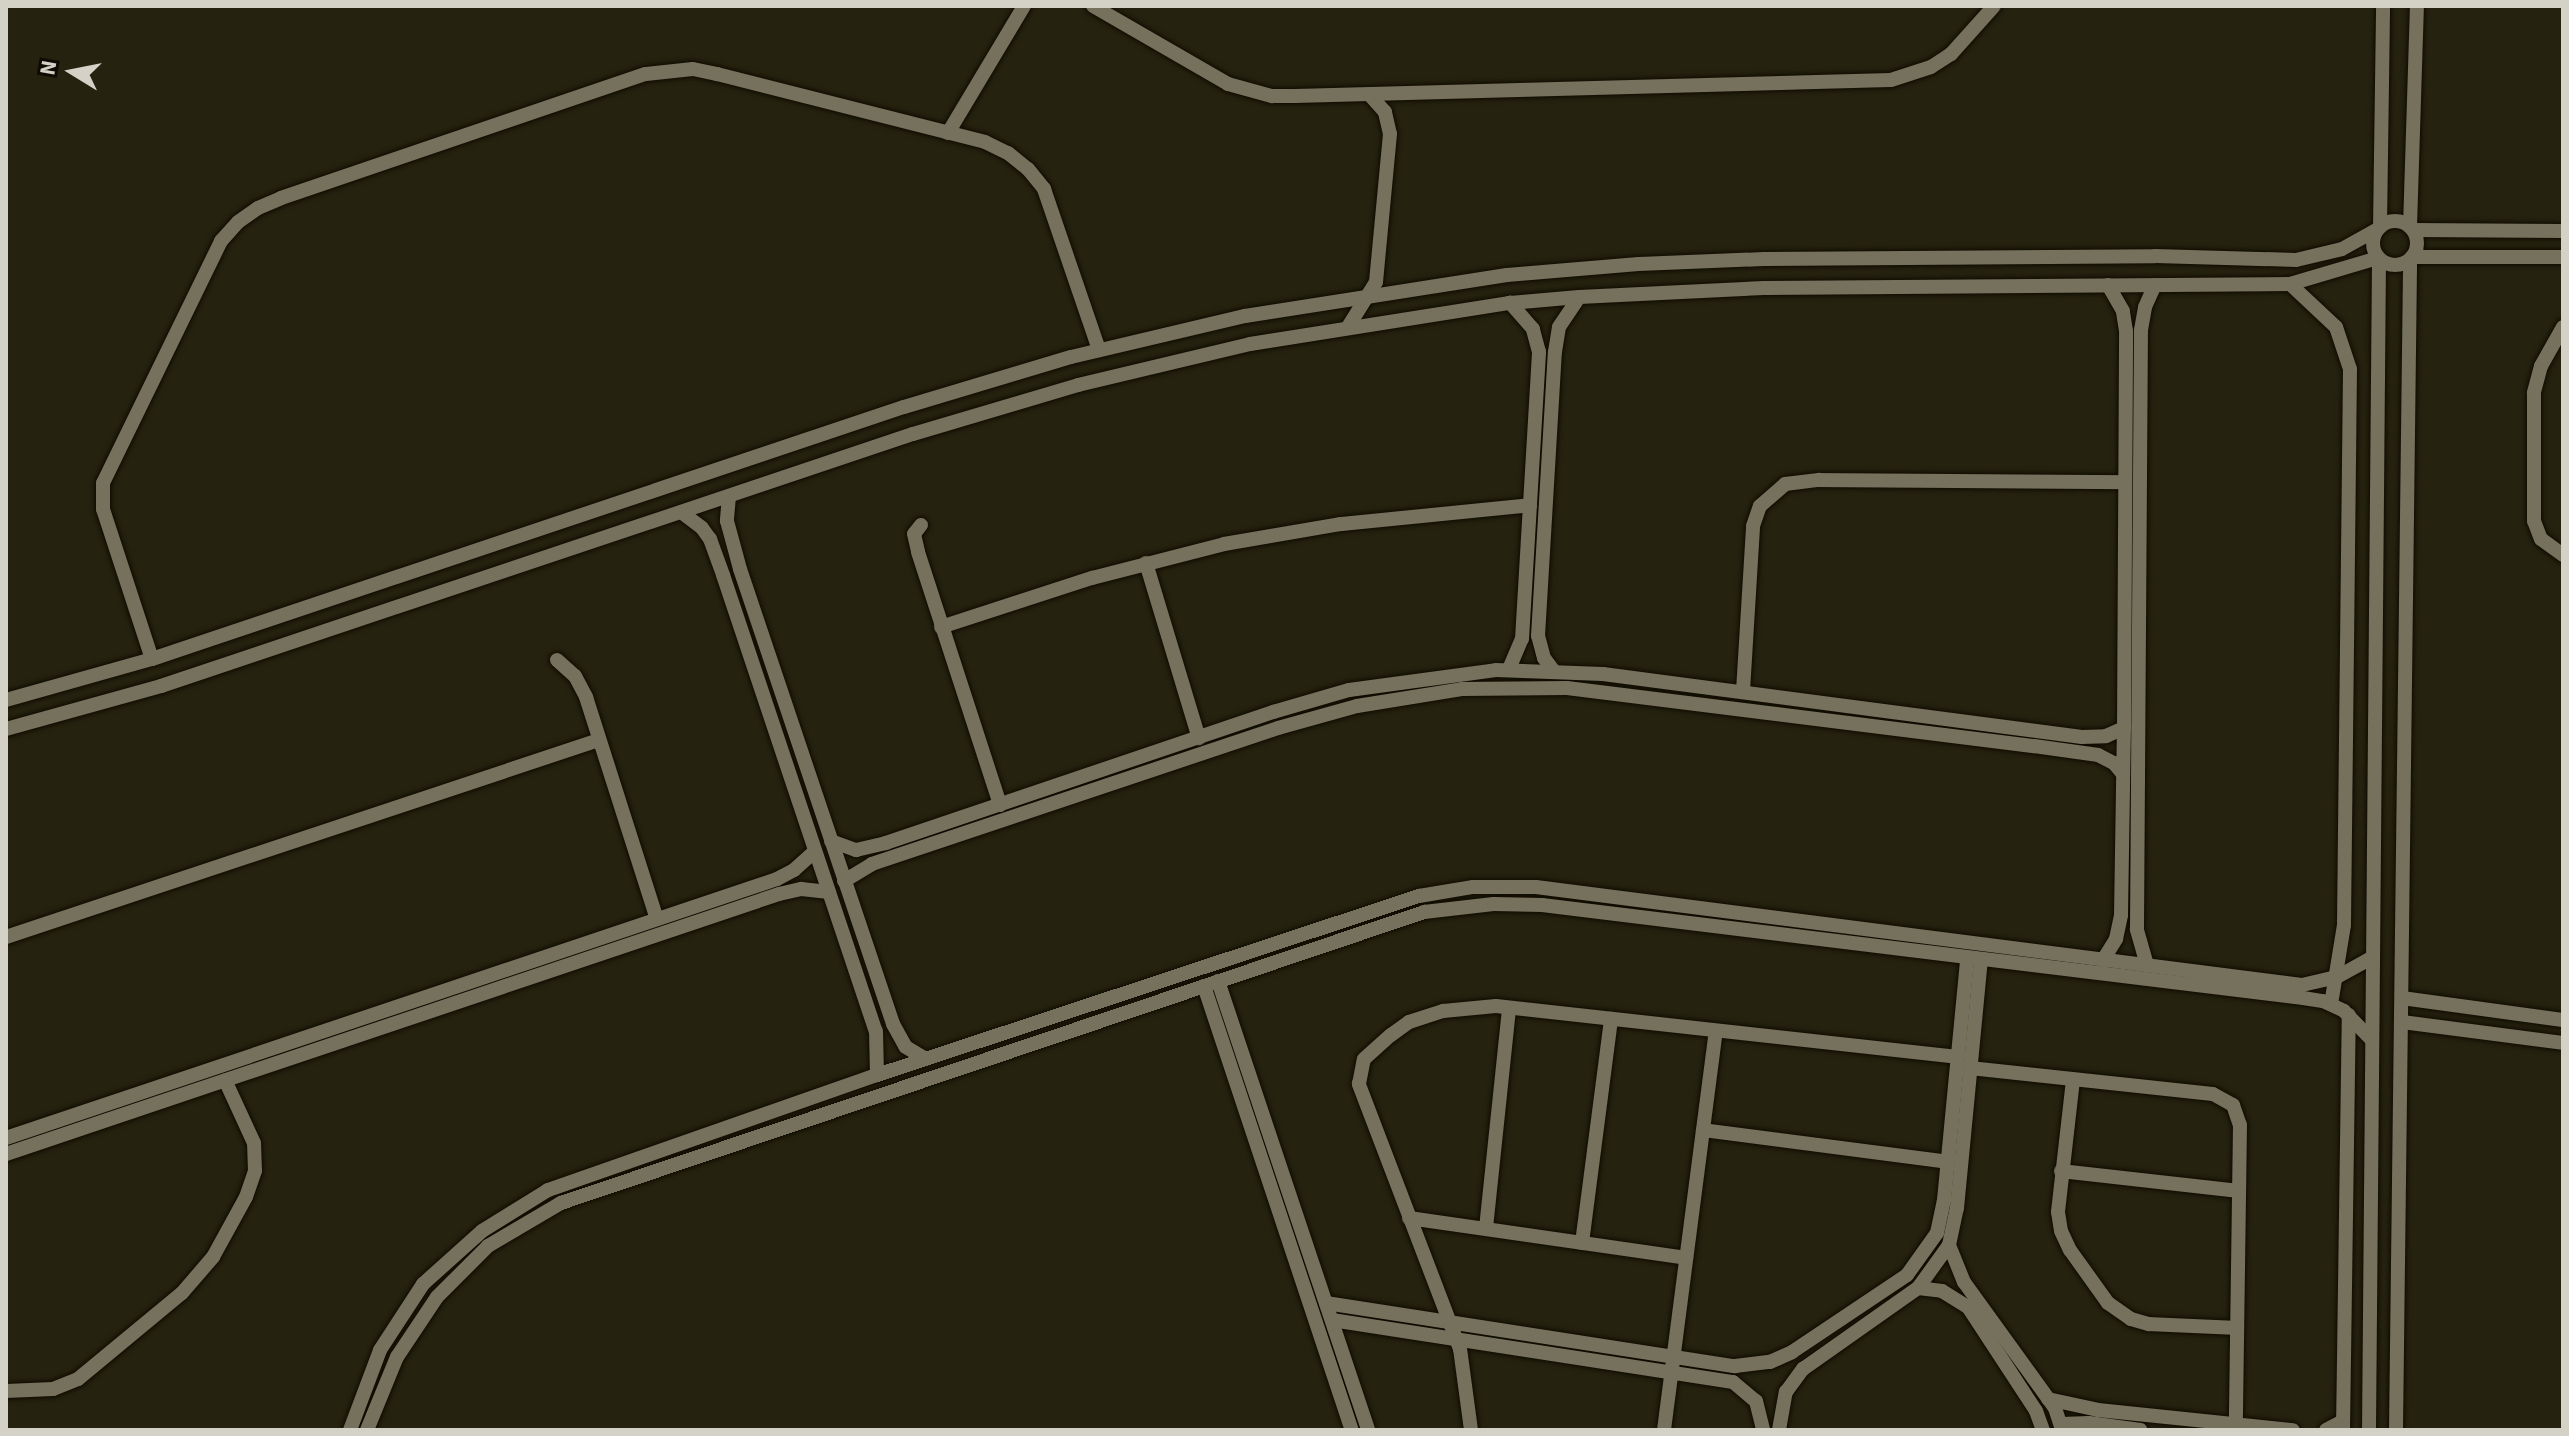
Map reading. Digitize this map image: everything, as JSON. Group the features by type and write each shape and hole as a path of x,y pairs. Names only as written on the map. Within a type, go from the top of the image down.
{"street":[{"path":"948,133 1024,6"},
{"path":"1093,6 1207,74 1249,92 1272,96 1891,80 1931,67 1951,54 1994,6"},
{"path":"2369,1430 2378,259 2373,240 2379,228 2383,6"},
{"path":"2396,1430 2411,258 2417,247 2412,229 2417,6"},
{"path":"152,659 103,509 103,483 221,241 238,222 258,208 646,74 670,69 717,74 985,142 1008,153 1028,169 1044,189 1099,350"},
{"path":"1348,327 1375,290 1390,134 1385,112 1369,94"},
{"path":"6,700 152,659 812,438 1099,350 1375,290 1507,275 1702,261 2155,256 2296,260 2342,249 2395,221 2412,229 2563,231"},
{"path":"2492,258 2493,230"},
{"path":"6,729 110,702 240,660 820,465 1092,381 1237,347 1510,303 1579,297 1764,288 2290,284 2378,259 2395,266 2411,258 2563,257"},
{"path":"2290,284 2336,327 2350,369 2344,925 2331,1004"},
{"path":"2108,285 2134,331 2137,938 2147,965"},
{"path":"2103,960 2116,939 2121,915 2124,482 2134,331 2155,285"},
{"path":"1375,290 1395,320"},
{"path":"1553,670 1541,651 1531,619 1530,505 1547,363 1559,327 1579,297"},
{"path":"1509,669 1531,619 1547,363 1533,329 1510,303"},
{"path":"2563,327 2541,366 2534,393 2534,521 2541,539 2563,555"},
{"path":"812,438 820,465"},
{"path":"1743,691 1753,526 1760,506 1785,484 1819,480 2124,482"},
{"path":"729,496 727,521 740,569 893,1024 906,1047 926,1059"},
{"path":"941,627 1146,563 1314,528 1530,505"},
{"path":"681,512 702,528 710,539 723,575 876,1031 877,1075"},
{"path":"921,525 915,538 1000,805"},
{"path":"1146,563 1199,738"},
{"path":"723,575 740,569"},
{"path":"232,633 240,660"},
{"path":"557,660 567,667 581,686 657,919"},
{"path":"844,881 888,850 1000,805 1349,690 1437,675 1509,669 1553,670 1743,691 2081,745 2106,758 2123,774"},
{"path":"831,841 856,850 888,850 1316,716 1393,698 1462,689 1532,686 2081,745 2124,728"},
{"path":"1233,727 1239,741"},
{"path":"6,937 599,740"},
{"path":"6,1154 771,888 815,851"},
{"path":"350,1430 364,1387 389,1333 423,1284 453,1255 503,1216 548,1190 877,1075 1374,908 1443,891 1515,885 2302,985 2337,977 2371,958"},
{"path":"6,1138 657,919 771,888 829,892"},
{"path":"367,1430 379,1394 407,1339 437,1297 472,1259 514,1228 561,1203 1377,925 1424,912 1518,904 2331,1004 2349,1015 2371,1039"},
{"path":"1374,908 1377,925"},
{"path":"2121,915 2137,917"},
{"path":"1817,940 1819,923"},
{"path":"1326,1303 1735,1366 1770,1362 1792,1352 1894,1285 1919,1262 1937,1233 1948,1162 1958,1057 1974,960"},
{"path":"1779,1430 1786,1392 1803,1369 1918,1288 1935,1270 1949,1245 1957,1208 1970,1068 1974,960"},
{"path":"1211,983 1332,1320 1368,1430"},
{"path":"1211,983 1352,1430"},
{"path":"2402,998 2563,1020"},
{"path":"1471,1430 1456,1340 1359,1084 1362,1064 1391,1035 1426,1016 1460,1007 1509,1008 1958,1057"},
{"path":"1486,1228 1509,1008"},
{"path":"2326,1430 2343,1426 2349,1015"},
{"path":"1582,1243 1611,1019"},
{"path":"2402,1022 2563,1043"},
{"path":"876,1031 893,1024"},
{"path":"1664,1430 1716,1031"},
{"path":"1970,1068 2213,1094 2229,1101 2239,1118 2236,1425"},
{"path":"6,1391 40,1391 78,1379 182,1293 213,1257 246,1197 255,1171 254,1143 225,1080"},
{"path":"2073,1080 2058,1212 2061,1231 2094,1284 2115,1309 2131,1319 2149,1324 2237,1328"},
{"path":"1703,1130 1948,1162"},
{"path":"645,1155 652,1171"},
{"path":"2061,1171 2239,1191"},
{"path":"1409,1218 1686,1258"},
{"path":"1949,1245 1971,1292 2048,1399 2062,1427 2089,1423 2236,1425 2293,1430"},
{"path":"1918,1288 1942,1291 1968,1307 2036,1411 2043,1430"},
{"path":"1332,1320 1740,1385 1756,1401 1763,1430"},
{"path":"2048,1399 2145,1425"}]}
